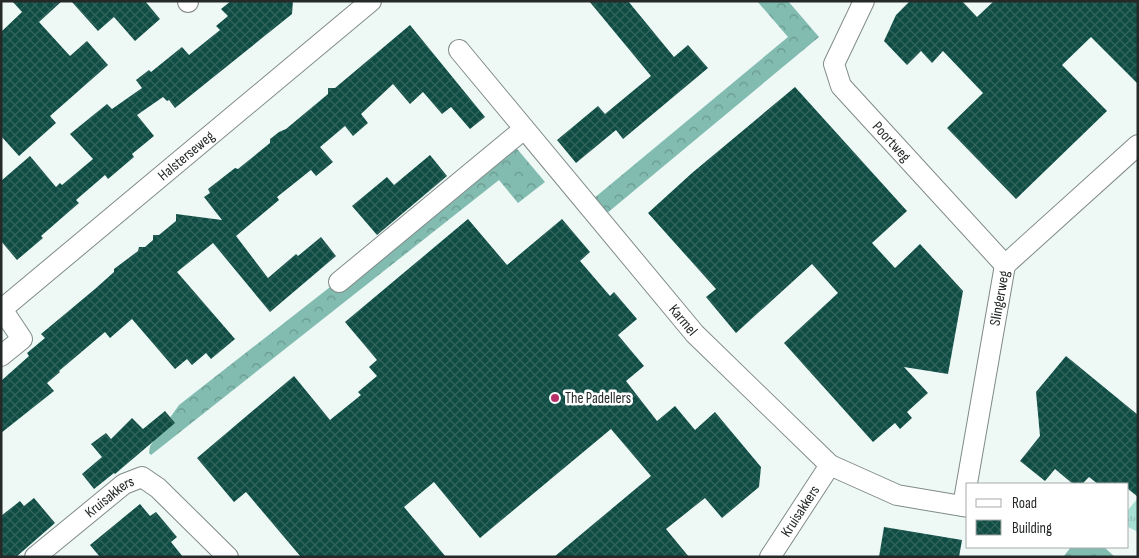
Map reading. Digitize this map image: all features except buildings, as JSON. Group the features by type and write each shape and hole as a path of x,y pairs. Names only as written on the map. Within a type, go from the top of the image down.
{"street":[{"name":"Halsterseweg","path":"1,356 22,339 2,309 371,1"},
{"name":"Poortweg","path":"864,1 834,64 841,86 1005,265"},
{"name":"Karmel","path":"459,50 695,334 830,465 897,495 965,507"},
{"path":"339,282 524,129"},
{"name":"Slingerweg","path":"969,483 1005,265 1138,145"},
{"name":"Kruisakkers","path":"770,557 830,465"},
{"name":"Kruisakkers","path":"35,557 124,484 142,477 158,488 228,557"}],"green space":[{"path":"757,1 788,1 819,37 606,214 593,199 788,37"},
{"path":"513,144 545,182 518,203 499,180 151,455 149,453 150,446 179,405"},
{"path":"1138,498 1138,532 1129,528 1129,509"},
{"path":"1070,548 1105,548 1115,557 1063,557"}],"place":[{"name":"The Padellers","path":"555,398"}]}
